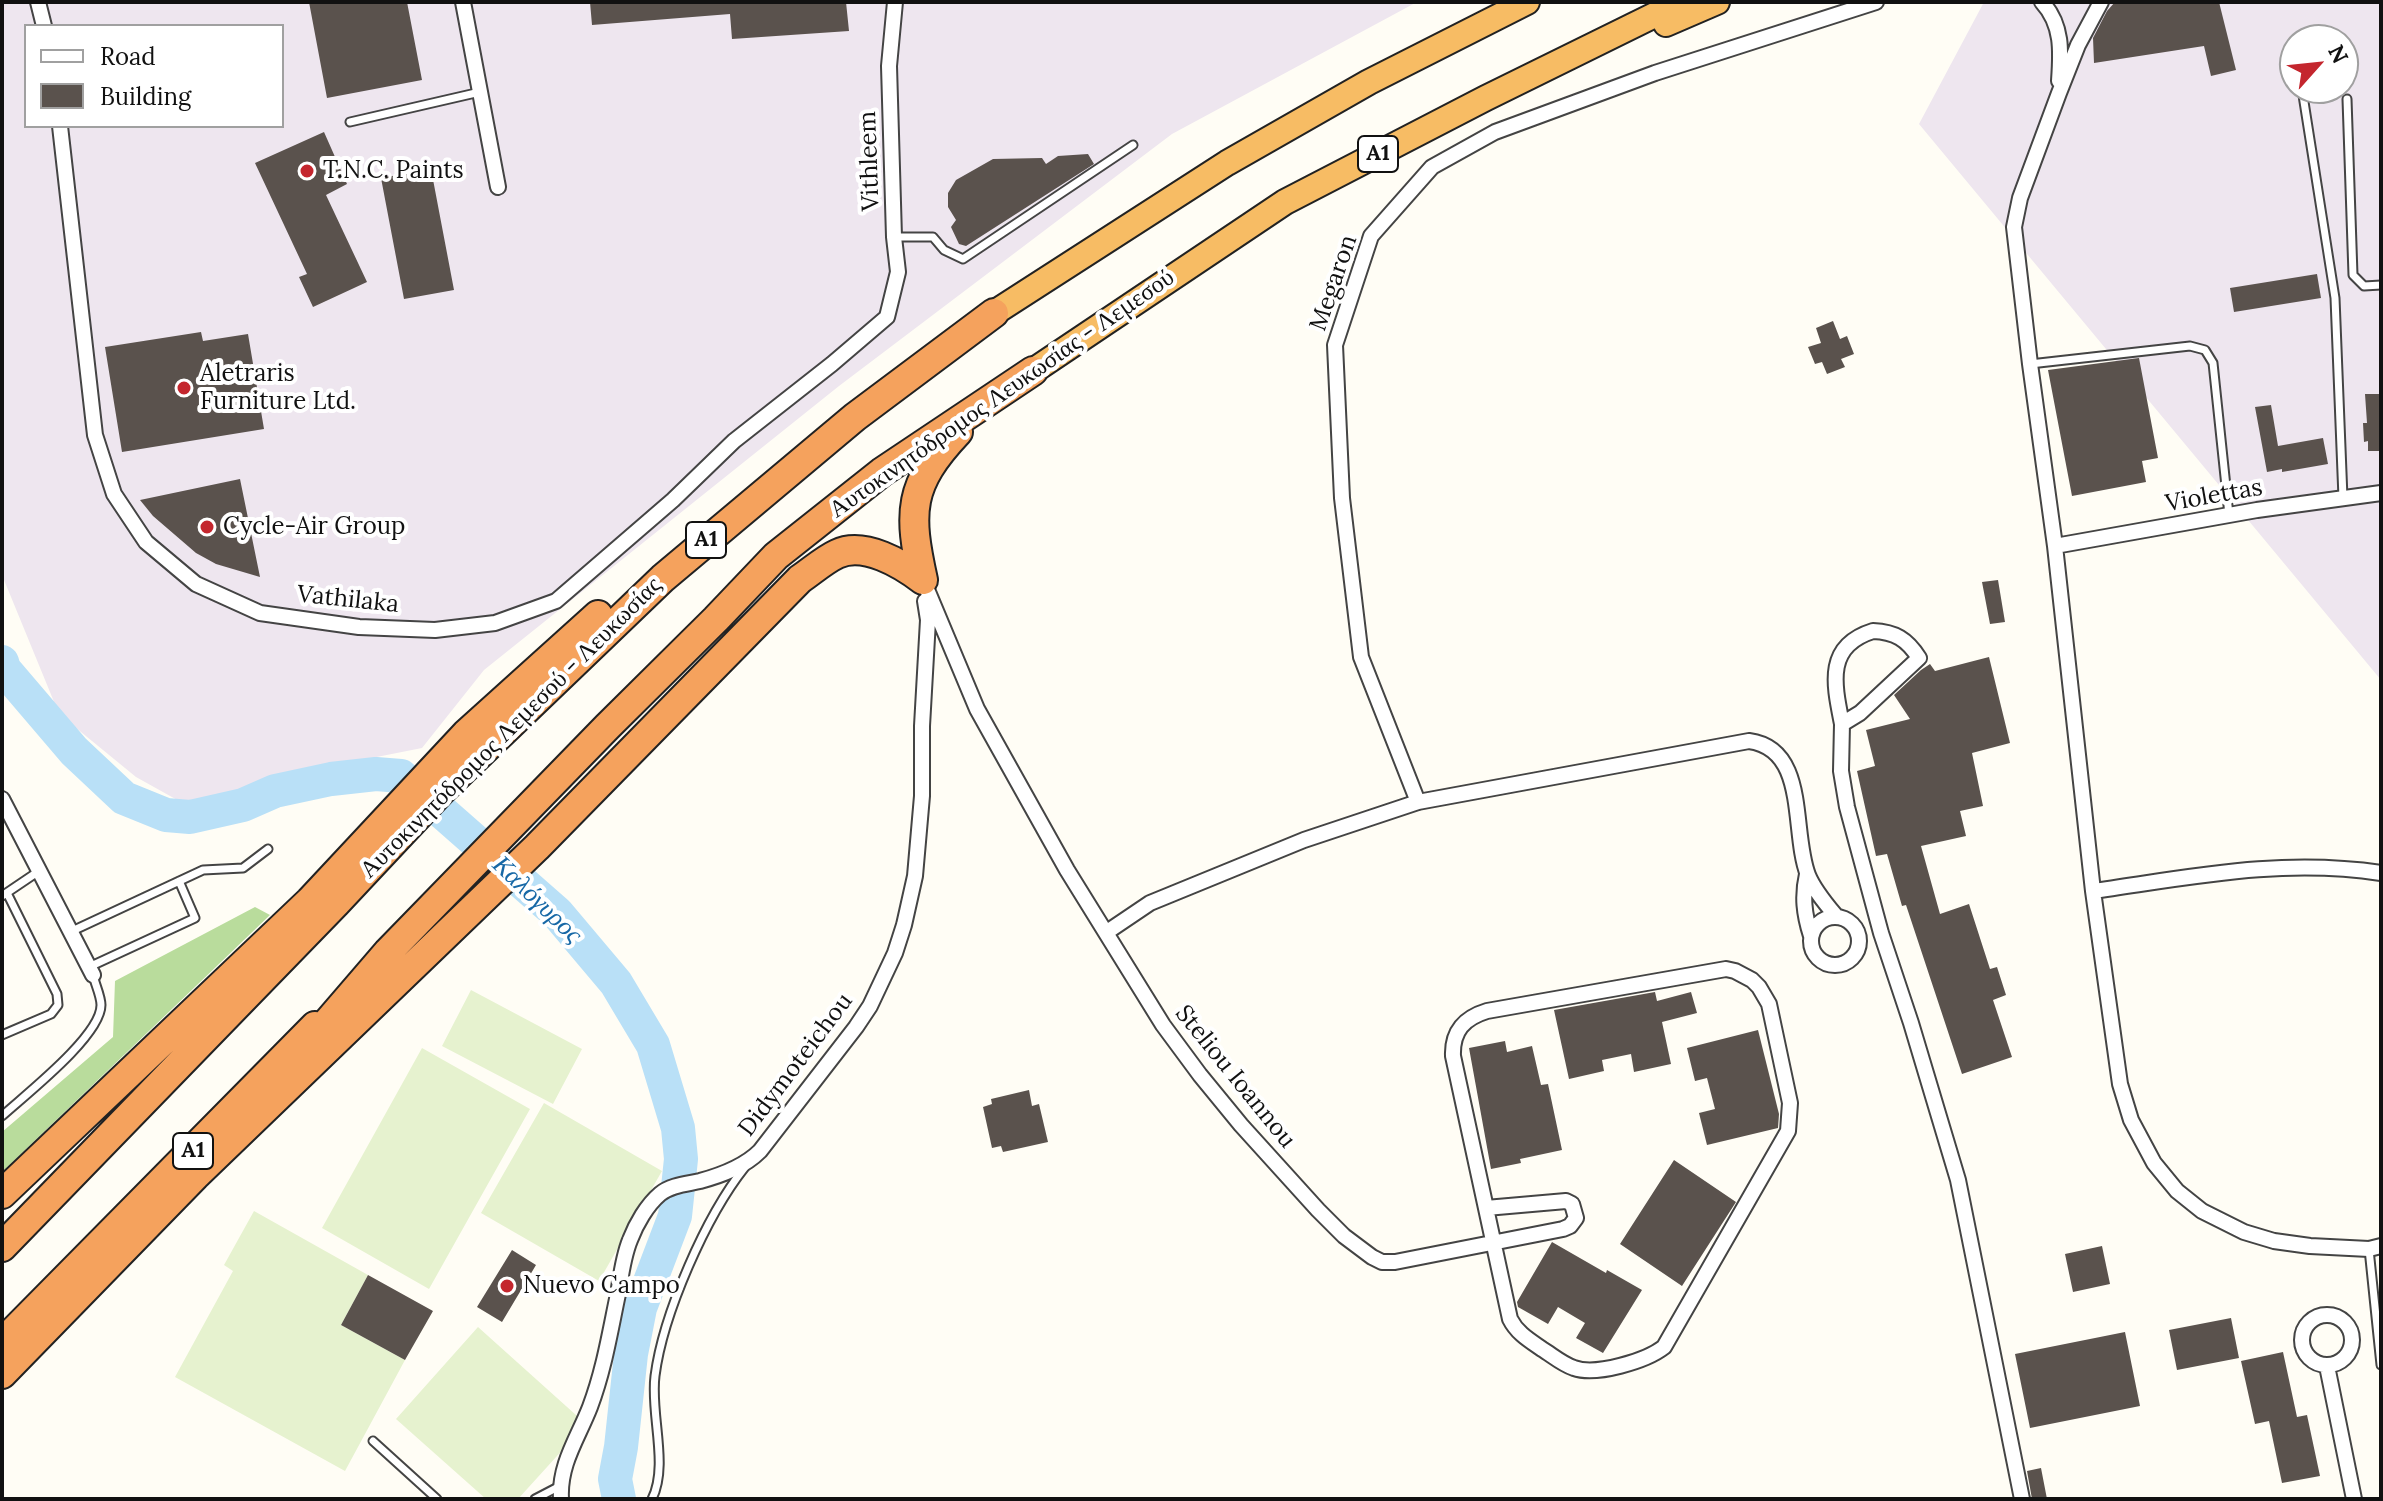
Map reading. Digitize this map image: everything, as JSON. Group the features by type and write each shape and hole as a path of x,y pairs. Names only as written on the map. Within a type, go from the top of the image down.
{"highway":[{"name":"Αυτοκινητόδρομος Λεμεσού - Λευκωσίας","path":"2,1247 434,785 663,578 855,417 994,313 1227,163 1369,82 1527,2"},
{"name":"Αυτοκινητόδρομος Λευκωσίας - Λεμεσού","path":"2,1343 776,556 882,472 1285,202 1681,2"},
{"path":"1562,60 1634,38 1717,2"},
{"path":"923,580 913,519 916,496 941,450 986,402"},
{"path":"2,1374 195,1176 537,847 800,579 839,553 868,551 902,564 923,580"},
{"path":"2,1194 329,895"},
{"path":"195,1176 385,955"}],"street":[{"path":"38,2 44,24"},
{"path":"463,2 498,187"},
{"name":"Vithleem","path":"887,317 898,272 894,237 889,66 895,2"},
{"name":"Megaron","path":"1418,802 1361,657 1342,498 1335,345 1371,236 1432,167 1495,132 1655,73 1876,2"},
{"path":"2042,2 2051,13 2059,37 2059,93"},
{"path":"2101,2 2083,34 2059,93 2020,198 2014,227 2055,546 2093,891 2120,1084 2131,1120 2154,1163 2177,1191 2202,1211 2260,1238 2290,1244 2375,1248"},
{"name":"Vathilaka","path":"60,128 95,435 114,494 146,542 196,584 260,613 359,627 435,630 495,623 556,601 673,500 734,441 887,317"},
{"name":"Violettas","path":"2055,546 2229,515 2381,493"},
{"name":"Steliou Ioannou","path":"923,580 977,709 1067,870 1163,1025 1241,1125 1318,1210 1359,1249 1382,1262 1567,1228 1574,1222 1576,1213 1572,1204 1562,1201 1486,1208"},
{"name":"Didymoteichou","path":"561,1492 564,1464 590,1407 605,1364 630,1241 649,1207 660,1194 675,1187 728,1171 751,1160 856,1027 870,1006 895,953 915,876 922,796 928,620 923,580"},
{"path":"1842,724 1860,713 1919,658 1900,637 1873,631 1847,644 1839,656 1835,670 1842,724 1843,790 1881,933 1958,1180 2022,1499"},
{"path":"1107,932 1150,903 1304,840 1418,802 1738,742 1759,742 1774,750 1787,768 1807,874 1825,903 1836,916 1852,922 1859,936 1857,952 1846,963 1830,965 1816,957 1812,950 1804,907 1803,891 1807,874"},
{"path":"2,799 91,971"},
{"path":"2093,891 2283,866 2381,873"},
{"path":"1811,936 1821,921 1836,916"},
{"path":"1859,936 1881,933"},
{"path":"1715,970 1735,971 1759,987 1769,1004 1790,1103 1790,1123 1664,1347 1645,1359 1597,1370 1577,1370 1526,1338 1513,1324 1508,1312 1486,1208 1453,1056 1454,1039 1468,1018 1487,1011 1715,970"},
{"path":"2327,1366 2354,1499"}],"lane":[{"path":"350,122 480,92"},
{"path":"2304,104 2335,298 2343,498"},
{"path":"2347,104 2353,275 2364,286 2381,285"},
{"path":"894,237 933,237 944,250 963,259 1133,145"},
{"path":"2030,364 2190,346 2205,350 2213,363 2229,515"},
{"path":"70,932 203,870 243,868 268,849"},
{"path":"2,1035 51,1014 58,1005 57,994 5,894 39,871"},
{"path":"2,1116 72,1053 93,1027 101,1006 91,971 195,918 179,881"},
{"path":"652,1499 659,1465 654,1411 655,1376 665,1335 685,1275 713,1215 729,1187 751,1160"},
{"path":"2375,1248 2381,1365"},
{"path":"373,1441 437,1499"},
{"path":"535,1499 561,1492"}],"shaded area":[{"path":"2,2 1417,2 1172,134 839,386 484,670 422,748 301,772 188,806 136,777 59,714 2,575"},
{"path":"1984,2 2381,2 2381,680 1919,124"}],"green space":[{"path":"255,907 270,915 2,1172 2,1132 113,1037 115,981"},
{"path":"471,990 582,1049 553,1104 442,1046"},
{"path":"422,1048 530,1109 429,1289 322,1228"},
{"path":"544,1103 662,1171 599,1281 481,1213"},
{"path":"254,1211 368,1275 341,1325 405,1360 345,1471 175,1377 233,1271 224,1265"},
{"path":"478,1327 586,1424 518,1499 486,1499 396,1419"}],"building":[{"path":"309,2 407,2 422,80 327,98"},
{"path":"590,2 846,2 849,31 732,39 730,14 592,25"},
{"path":"2115,2 2219,2 2236,70 2211,76 2204,46 2094,63 2093,38"},
{"path":"324,132 347,184 326,195 367,282 313,307 299,277 307,274 255,163"},
{"path":"1088,154 1094,164 966,246 959,244 951,227 956,220 948,207 948,193 956,180 993,159 1042,158 1046,164 1058,156"},
{"path":"431,169 454,290 404,299 381,178"},
{"path":"2317,274 2321,298 2234,312 2230,288"},
{"path":"1833,321 1840,339 1847,336 1854,354 1841,359 1845,367 1827,374 1822,362 1815,364 1808,347 1821,343 1816,328"},
{"name":"Aletraris Furniture Ltd.","path":"201,332 203,341 248,334 264,429 122,452 105,347"},
{"path":"2139,358 2158,458 2142,461 2146,482 2072,496 2048,370"},
{"path":"2365,394 2381,394 2381,451 2368,451 2368,441 2364,442 2363,423 2367,423"},
{"path":"2271,405 2278,446 2323,438 2328,464 2267,472 2255,407"},
{"name":"Cycle-Air Group","path":"240,479 260,577 216,564 196,553 153,516 140,500"},
{"path":"1998,580 2005,622 1990,624 1982,582"},
{"path":"1989,657 2010,743 1972,753 1983,806 1960,811 1966,836 1921,846 1940,914 1969,904 1990,969 1997,967 2006,995 1993,1000 2012,1057 1962,1074 1906,905 1902,906 1887,854 1876,856 1857,771 1875,766 1866,730 1910,719 1894,695 1921,670 1930,664 1935,671"},
{"path":"1655,992 1657,1001 1691,992 1697,1013 1662,1022 1671,1064 1634,1072 1631,1054 1602,1060 1604,1071 1569,1079 1554,1010"},
{"path":"1758,1030 1779,1114 1778,1128 1707,1145 1699,1113 1715,1109 1707,1078 1695,1081 1687,1048"},
{"path":"1505,1041 1507,1052 1532,1046 1541,1085 1548,1084 1562,1150 1491,1169 1469,1048"},
{"path":"1029,1090 1032,1106 1039,1104 1048,1142 1003,1152 1001,1146 992,1148 983,1107 992,1104 991,1099"},
{"path":"1674,1160 1736,1202 1682,1286 1620,1244"},
{"path":"1552,1242 1642,1290 1603,1353 1576,1338 1585,1323 1558,1307 1548,1324 1518,1307 1517,1302"},
{"path":"2102,1246 2110,1284 2073,1292 2065,1254"},
{"name":"Nuevo Campo","path":"512,1250 536,1265 502,1322 477,1307"},
{"path":"368,1275 433,1311 405,1360 341,1325"},
{"path":"2231,1318 2239,1358 2177,1370 2169,1330"},
{"path":"2125,1332 2140,1406 2030,1428 2015,1354"},
{"path":"2283,1352 2297,1417 2307,1415 2320,1476 2282,1483 2269,1421 2255,1424 2241,1361"},
{"path":"2041,1468 2047,1499 2032,1499 2027,1471"}],"waterway":[{"name":"Καλόγυρος","path":"2,662 4,669 74,751 124,798 166,815 190,817 243,805 275,791 331,779 376,774 401,776 557,913 616,983 653,1045 678,1128 681,1159 675,1216 640,1308 631,1354 615,1479 619,1499"}],"place":[{"name":"T.N.C. Paints","path":"307,171"},
{"name":"Aletraris Furniture Ltd.","path":"184,388"},
{"name":"Cycle-Air Group","path":"207,527"},
{"name":"Nuevo Campo","path":"507,1286"}]}
